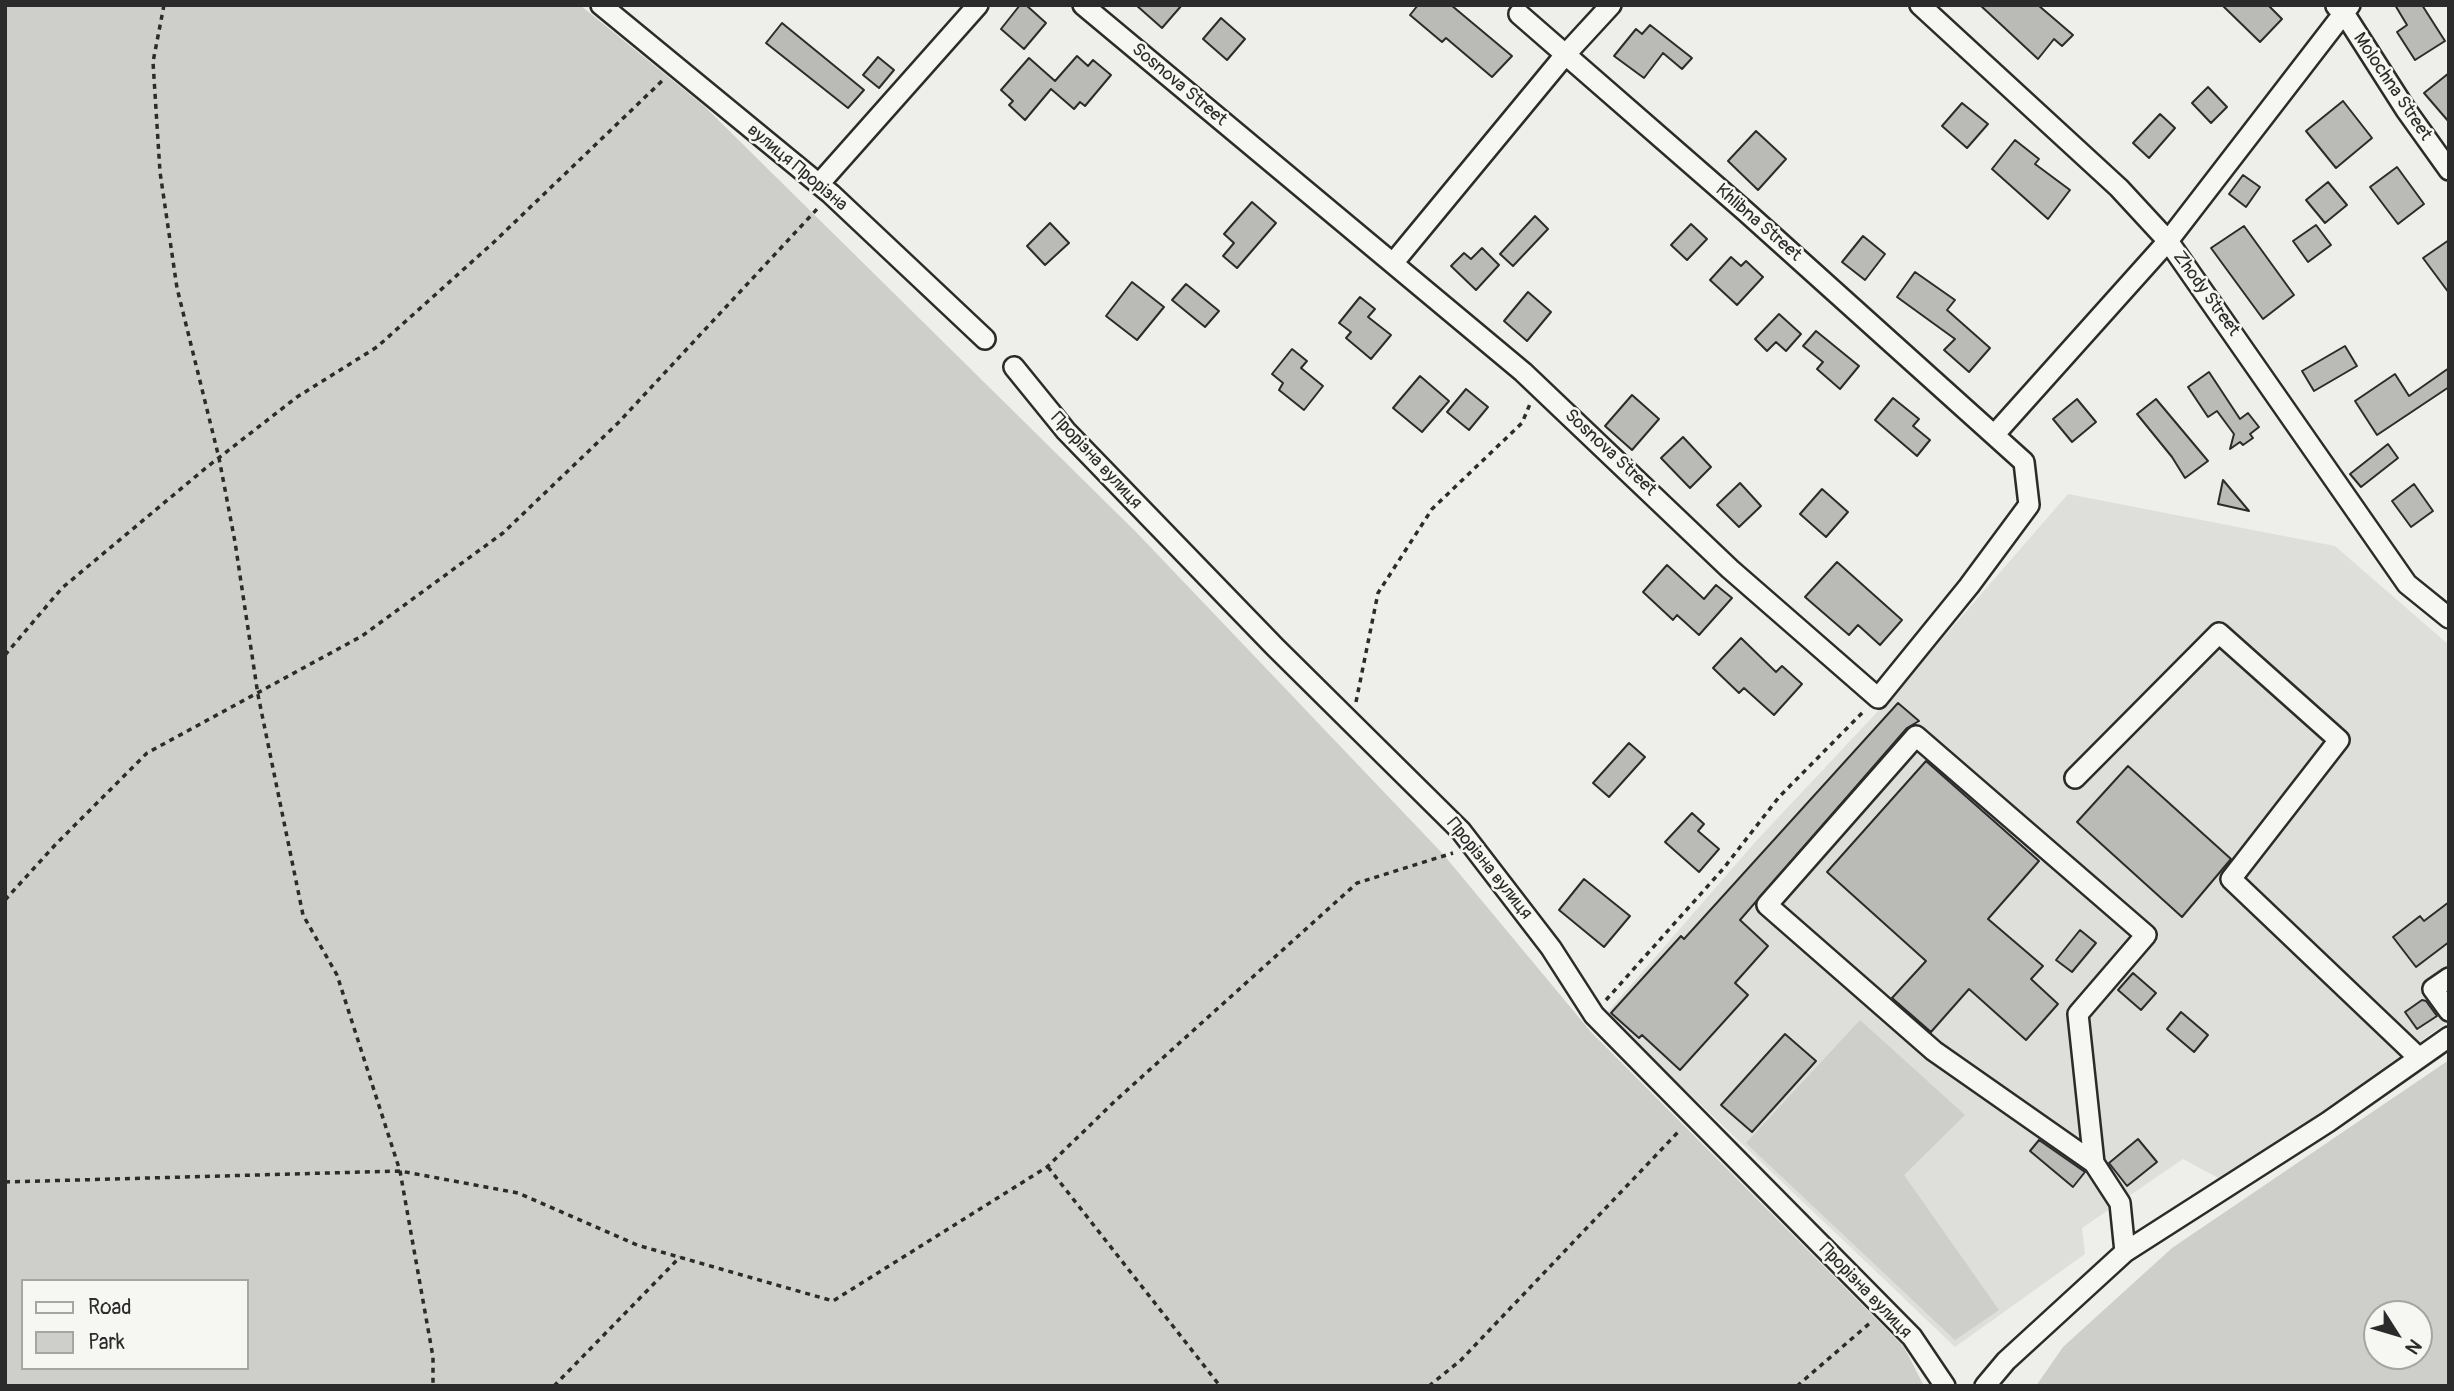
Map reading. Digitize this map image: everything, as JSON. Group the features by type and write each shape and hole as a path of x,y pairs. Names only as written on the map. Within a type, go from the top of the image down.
{"street":[{"name":"вулиця Прорізна","path":"601,5 825,189 985,339"},
{"path":"825,189 978,5"},
{"name":"Sosnova Street","path":"1083,5 1394,262 1538,386 1730,569 1878,698"},
{"path":"1394,262 1565,55 1611,5"},
{"name":"Zhody Street","path":"1920,5 2119,188 2168,241 2407,583 2449,618"},
{"path":"1878,698 1969,586 2029,505 2024,462 1995,433 2168,241 2343,8"},
{"name":"Molochna Street","path":"2343,8 2406,110 2449,170"},
{"name":"Khlibna Street","path":"1519,14 1995,433"},
{"name":"Прорізна вулиця","path":"1014,368 1066,431 1474,846 1551,948 1594,1015 1912,1337 1945,1386"},
{"path":"2075,778 2218,633 2339,740 2231,879 2419,1058"},
{"path":"2094,1163 2078,1014 2146,935 1916,736 1767,905 1934,1051 2094,1163 2120,1203 2125,1252"},
{"path":"2449,978 2433,989 2449,1011"},
{"path":"1985,1386 2006,1362 2125,1252 2328,1122 2449,1038"}],"path":[{"path":"164,5 153,62 160,172 177,288 219,458 258,695 303,915 338,975 400,1171 433,1357 433,1386"},
{"path":"5,655 62,588 219,458 297,397 377,347 494,242 556,179 676,68"},
{"path":"5,900 56,844 147,753 258,695 362,636 503,533 618,423 825,189"},
{"path":"1352,723 1378,593 1432,509 1522,423 1538,386"},
{"path":"1594,1015 1723,869 1779,797 1878,698"},
{"path":"5,1182 400,1171 518,1193 637,1245 832,1301 1047,1167 1115,1101 1357,883 1474,846"},
{"path":"1429,1386 1461,1360 1694,1116"},
{"path":"1047,1167 1220,1386"},
{"path":"554,1386 680,1257"},
{"path":"1797,1386 1885,1310"}],"shaded area":[{"path":"2068,494 2335,546 2449,645 2449,1021 2421,1041 2406,1057 2222,1180 2183,1159 2082,1228 2085,1254 1955,1347 1606,1014 1757,840 1897,691"}],"green space":[{"path":"5,5 580,5 704,106 1137,533 1443,854 1591,1032 1904,1347 1924,1386 5,1386"},
{"path":"1860,1020 1965,1115 1904,1175 1999,1310 1955,1340 1746,1143"},
{"path":"2449,1060 2449,1386 2036,1386 2063,1347 2172,1248"}],"building":[{"path":"1020,5 1026,5 1046,23 1024,49 1001,29"},
{"path":"1136,5 1182,5 1162,28"},
{"path":"1418,5 1451,5 1512,56 1492,77 1446,38 1442,42 1410,15"},
{"path":"1980,5 2038,5 2073,35 2062,46 2054,39 2038,59"},
{"path":"2222,5 2268,5 2282,19 2260,42"},
{"path":"2395,5 2422,5 2445,41 2415,60 2397,32 2407,25"},
{"path":"1221,18 1245,39 1227,60 1203,39"},
{"path":"782,23 864,90 848,108 766,43"},
{"path":"1650,25 1692,58 1682,69 1663,53 1644,78 1614,56 1636,29 1642,34"},
{"path":"1077,56 1088,66 1093,60 1111,75 1085,106 1080,102 1074,109 1051,89 1025,120 1009,105 1013,101 1001,90 1029,58 1055,81"},
{"path":"878,57 894,70 879,88 863,75"},
{"path":"2449,73 2449,122 2424,93"},
{"path":"2208,87 2227,107 2211,123 2192,103"},
{"path":"2343,101 2372,138 2336,168 2306,131"},
{"path":"1962,103 1988,124 1967,148 1942,126"},
{"path":"2160,114 2175,128 2149,158 2133,143"},
{"path":"1756,131 1786,159 1758,190 1728,161"},
{"path":"2015,140 2039,159 2035,164 2070,190 2048,219 1992,169"},
{"path":"2397,167 2424,204 2398,224 2370,187"},
{"path":"2243,175 2260,187 2246,207 2229,194"},
{"path":"2328,182 2347,205 2325,223 2306,200"},
{"path":"1252,202 1276,223 1237,268 1223,256 1234,243 1224,234"},
{"path":"1535,216 1548,229 1513,266 1500,254"},
{"path":"1050,223 1069,243 1045,265 1027,246"},
{"path":"1691,224 1707,239 1687,260 1671,245"},
{"path":"2316,225 2331,245 2308,262 2293,241"},
{"path":"2244,226 2294,295 2263,319 2211,248"},
{"path":"1863,236 1885,254 1865,280 1842,262"},
{"path":"2449,240 2449,293 2423,258"},
{"path":"1482,248 1499,265 1476,290 1451,266 1464,253 1471,259"},
{"path":"1731,257 1741,266 1746,261 1763,277 1737,305 1710,280"},
{"path":"1915,272 1955,300 1947,310 1990,348 1969,372 1944,350 1955,339 1897,297"},
{"path":"1132,282 1164,307 1137,340 1106,316"},
{"path":"1186,284 1219,311 1205,327 1172,300"},
{"path":"1528,292 1551,312 1527,341 1504,321"},
{"path":"1360,297 1375,309 1368,317 1391,335 1371,359 1346,338 1351,332 1339,323"},
{"path":"1779,314 1801,334 1786,351 1776,342 1767,351 1755,339"},
{"path":"1816,331 1859,366 1840,389 1817,369 1823,362 1803,346"},
{"path":"2345,346 2357,366 2314,391 2302,371"},
{"path":"1292,349 1307,361 1301,368 1323,386 1304,410 1279,390 1283,383 1272,374"},
{"path":"2449,368 2449,387 2377,435 2355,401 2395,374 2409,396"},
{"path":"2209,372 2240,419 2248,413 2259,427 2250,434 2253,438 2243,445 2240,442 2230,449 2234,434 2217,411 2208,417 2188,387"},
{"path":"1420,376 1449,401 1422,432 1393,408"},
{"path":"1466,389 1488,407 1469,430 1447,412"},
{"path":"1632,395 1659,419 1632,450 1605,426"},
{"path":"1893,398 1919,419 1913,426 1930,440 1917,456 1875,420"},
{"path":"2077,399 2096,422 2072,442 2053,419"},
{"path":"2156,399 2208,461 2185,478 2172,457 2137,414"},
{"path":"1683,437 1711,467 1690,488 1661,458"},
{"path":"2388,444 2398,458 2361,487 2350,474"},
{"path":"2223,480 2249,511 2218,504"},
{"path":"1740,483 1761,506 1739,527 1717,505"},
{"path":"2414,484 2433,511 2411,527 2392,501"},
{"path":"1822,489 1848,512 1826,537 1800,514"},
{"path":"1837,562 1902,620 1880,645 1858,625 1849,635 1805,597"},
{"path":"1667,565 1704,599 1716,585 1732,598 1699,635 1677,615 1673,620 1643,592"},
{"path":"1741,638 1776,672 1782,666 1802,684 1774,715 1744,688 1739,693 1713,668"},
{"path":"1898,703 1919,721 1907,728 1740,920 1768,946 1735,983 1748,995 1680,1070 1642,1035 1639,1038 1611,1013 1681,936 1684,939"},
{"path":"1629,743 1645,757 1609,797 1593,783"},
{"path":"1926,761 2039,861 1988,919 2043,966 2031,979 2058,1004 2026,1040 1969,989 1931,1032 1892,998 1926,961 1827,872"},
{"path":"2128,766 2231,859 2182,917 2077,822"},
{"path":"1692,813 1704,824 1698,831 1719,849 1699,872 1665,842"},
{"path":"1584,879 1630,916 1604,947 1559,910"},
{"path":"2449,902 2449,942 2416,967 2393,937 2420,916 2424,921"},
{"path":"2080,930 2096,943 2072,972 2056,960"},
{"path":"2133,973 2156,993 2141,1010 2118,990"},
{"path":"2422,1000 2426,1001 2437,1016 2417,1029 2405,1012"},
{"path":"2181,1012 2208,1035 2194,1052 2167,1029"},
{"path":"1785,1034 1816,1061 1752,1132 1721,1105"},
{"path":"2138,1139 2157,1162 2127,1186 2109,1163"},
{"path":"2039,1140 2085,1172 2073,1187 2030,1151"}]}
